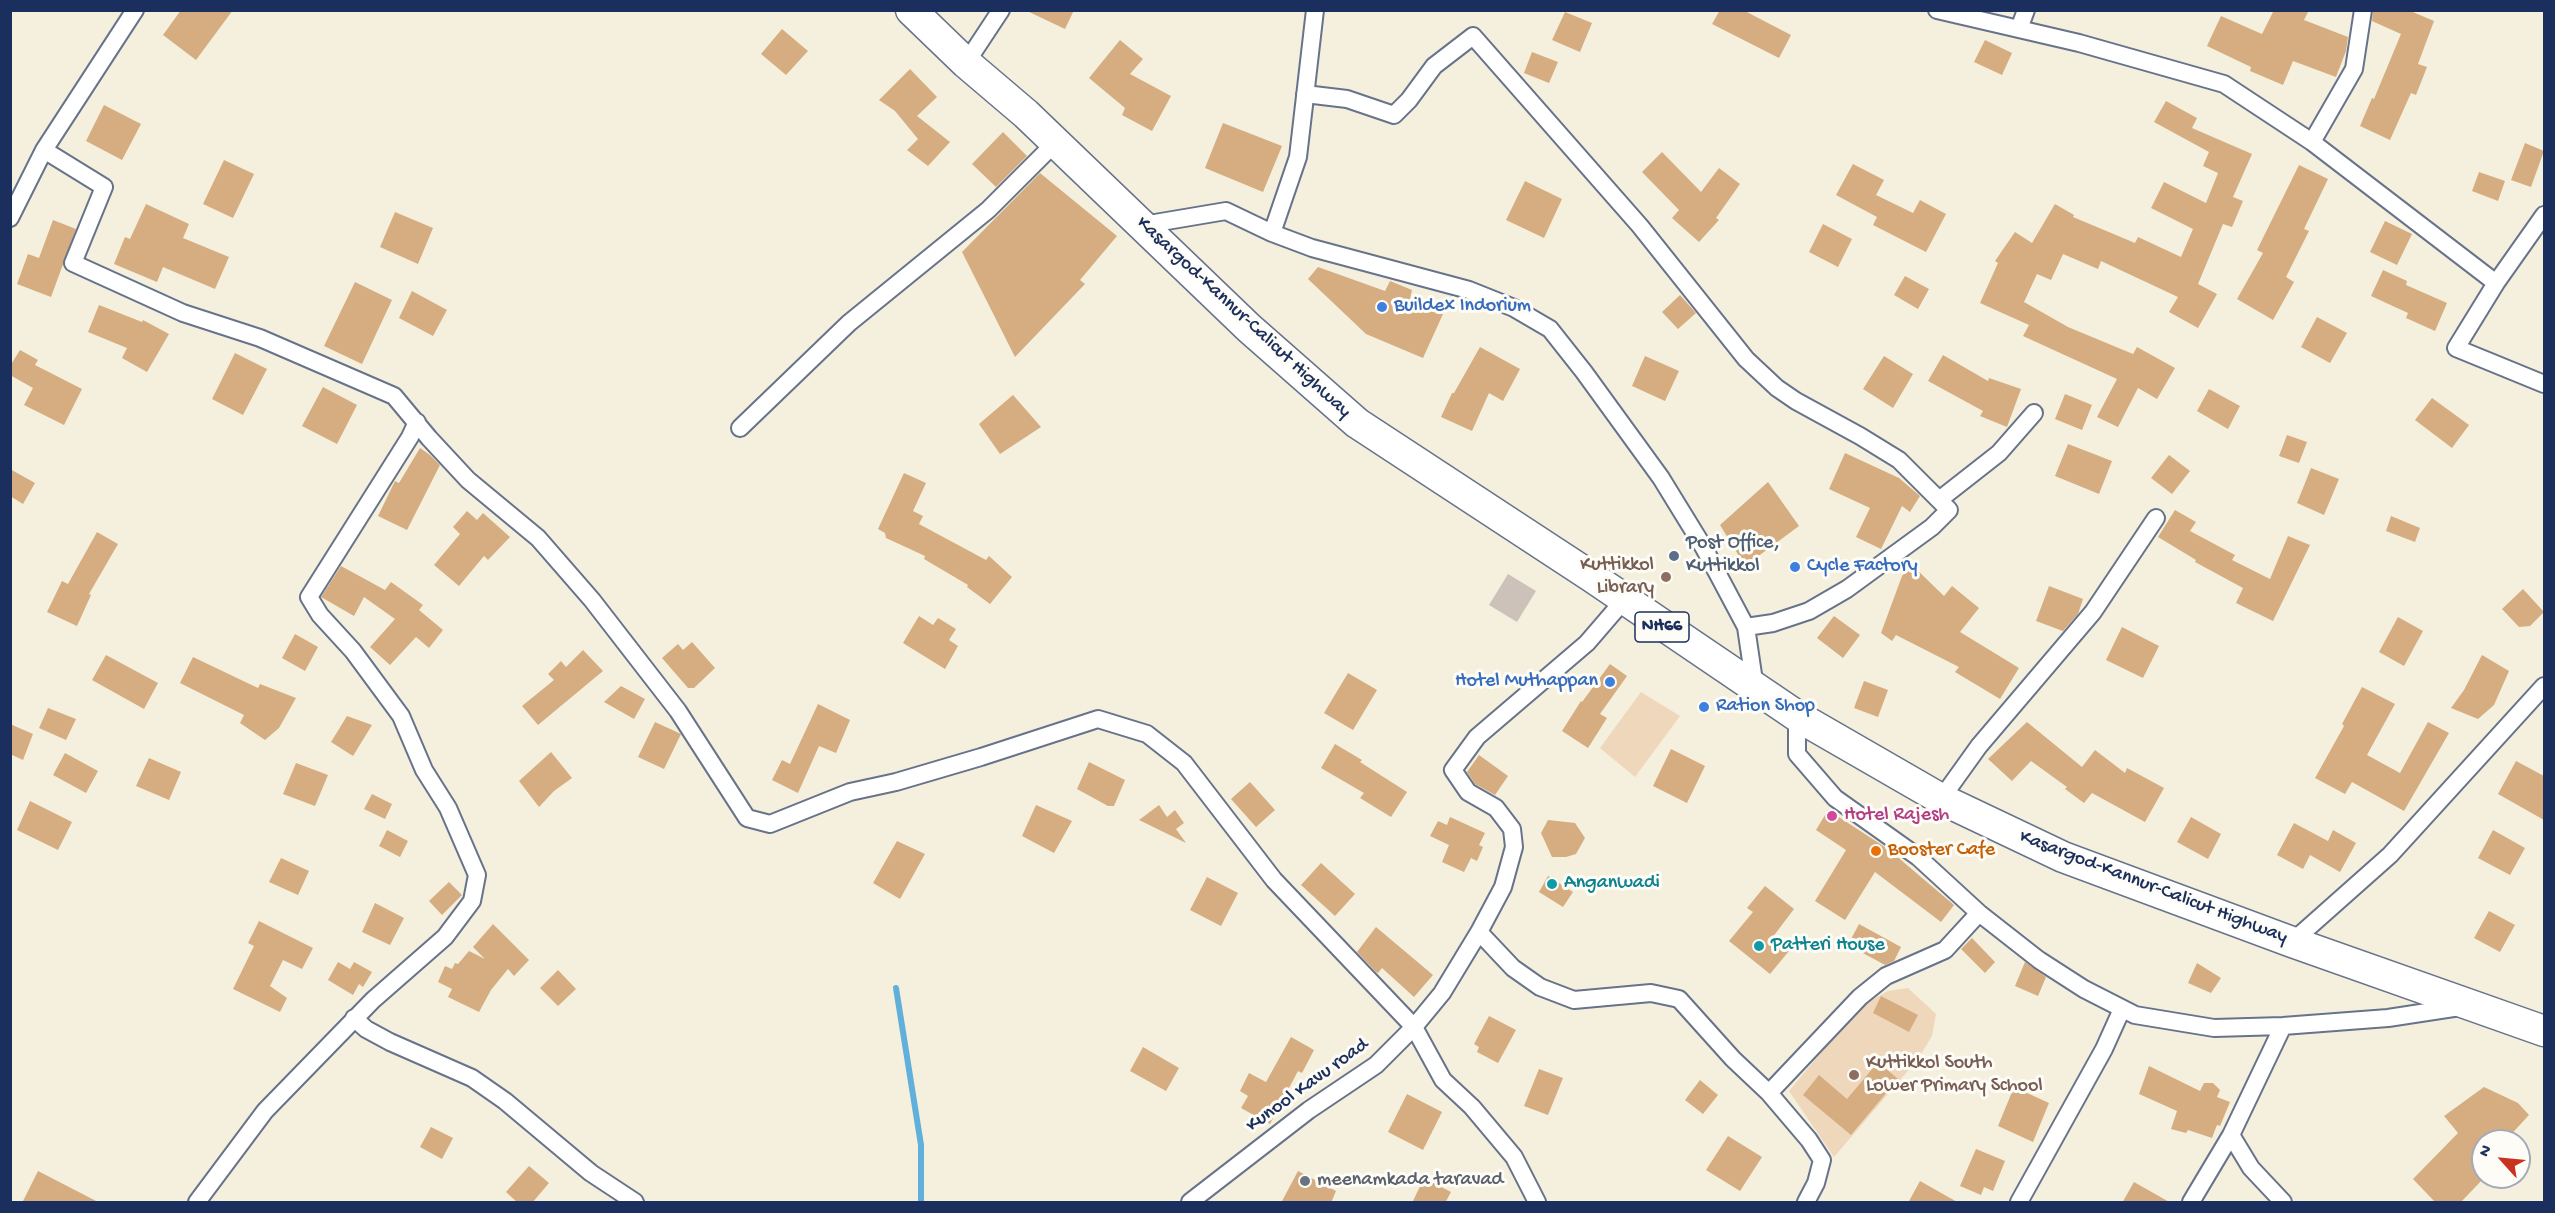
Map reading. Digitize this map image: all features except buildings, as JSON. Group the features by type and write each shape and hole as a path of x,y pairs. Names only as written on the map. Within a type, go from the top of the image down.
{"highway":[{"name":"Kasargod-Kannur-Calicut Highway","path":"911,10 966,63 1056,142 1249,328 1356,423 1797,716 1941,799 2064,857 2292,942 2544,1031"}],"street":[{"path":"10,218 44,150 135,10"},
{"path":"966,63 1001,10"},
{"path":"1272,233 1298,157 1315,10"},
{"path":"1938,10 2079,42 2224,84 2312,142 2496,283"},
{"path":"2019,29 2026,10"},
{"path":"2312,142 2354,69 2362,10"},
{"path":"1305,94 1347,99 1394,115 1409,100 1434,66 1473,36 1640,226 1746,359 1777,388 1899,460 1949,510 1932,527 1847,589 1809,611 1773,623 1746,627"},
{"path":"740,428 849,323 988,210 1056,142"},
{"path":"44,150 104,187 73,263 183,313 260,338 394,396 468,480 538,538 592,600 678,711 747,818 770,824 850,792 897,782 1098,719 1147,734 1184,763 1274,880 1413,1027 1443,1080 1472,1107 1514,1156 1537,1203"},
{"path":"1143,225 1226,211 1272,233 1312,248 1470,290 1514,308 1550,329 1661,478 1704,548 1746,627 1755,689"},
{"path":"2544,215 2496,283 2456,348 2544,384"},
{"path":"1940,500 1999,453 2034,413"},
{"path":"197,1203 265,1111 393,980 445,937 472,901 477,875 453,819 424,770 401,716 353,651 320,615 309,597 410,437 417,422"},
{"path":"1941,799 1979,746 2093,612 2156,518"},
{"name":"Kunool Kavu road","path":"1190,1203 1309,1110 1376,1065 1442,993 1503,887 1514,847 1512,828 1496,808 1468,792 1453,770 1477,737 1587,643 1624,600"},
{"path":"2292,942 2390,855 2544,686"},
{"path":"1797,716 1797,754 1835,798 1918,857 1979,913 2039,960 2084,989 2135,1015 2214,1028 2283,1026 2388,1018 2469,1005"},
{"path":"1769,1093 1860,997 1886,976 1945,950 1979,913"},
{"path":"1479,932 1513,968 1540,987 1574,1000 1651,993 1679,999 1733,1059 1769,1093 1809,1140 1822,1160 1816,1183 1806,1203"},
{"path":"2019,1203 2104,1049 2122,1009"},
{"path":"354,1018 366,1029 390,1042 472,1078 505,1101 591,1173 635,1203"},
{"path":"2191,1203 2231,1135 2283,1026"},
{"path":"2231,1135 2251,1168 2283,1203"}],"shaded area":[{"path":"1508,574 1536,591 1517,622 1489,605"},
{"path":"1641,692 1680,716 1635,777 1600,748"},
{"name":"Kuttikkol South Lower Primary School","path":"1908,988 1936,1014 1932,1036 1918,1059 1834,1157 1789,1091 1859,1007 1888,991"}],"waterway":[{"path":"896,988 921,1145 921,1202"}],"place":[{"name":"Buildex Indorium","path":"1382,307"},
{"name":"Post Office, Kuttikkol","path":"1674,556"},
{"name":"Cycle Factory","path":"1795,567"},
{"name":"Kuttikkol Library","path":"1666,577"},
{"name":"Hotel Muthappan","path":"1610,682"},
{"name":"Ration Shop","path":"1704,707"},
{"name":"Hotel Rajesh","path":"1832,816"},
{"name":"Booster Cafe","path":"1876,851"},
{"name":"Anganwadi","path":"1552,884"},
{"name":"Patteri House","path":"1759,946"},
{"name":"Kuttikkol South Lower Primary School","path":"1854,1075"},
{"name":"meenamkada taravad","path":"1305,1181"}]}
